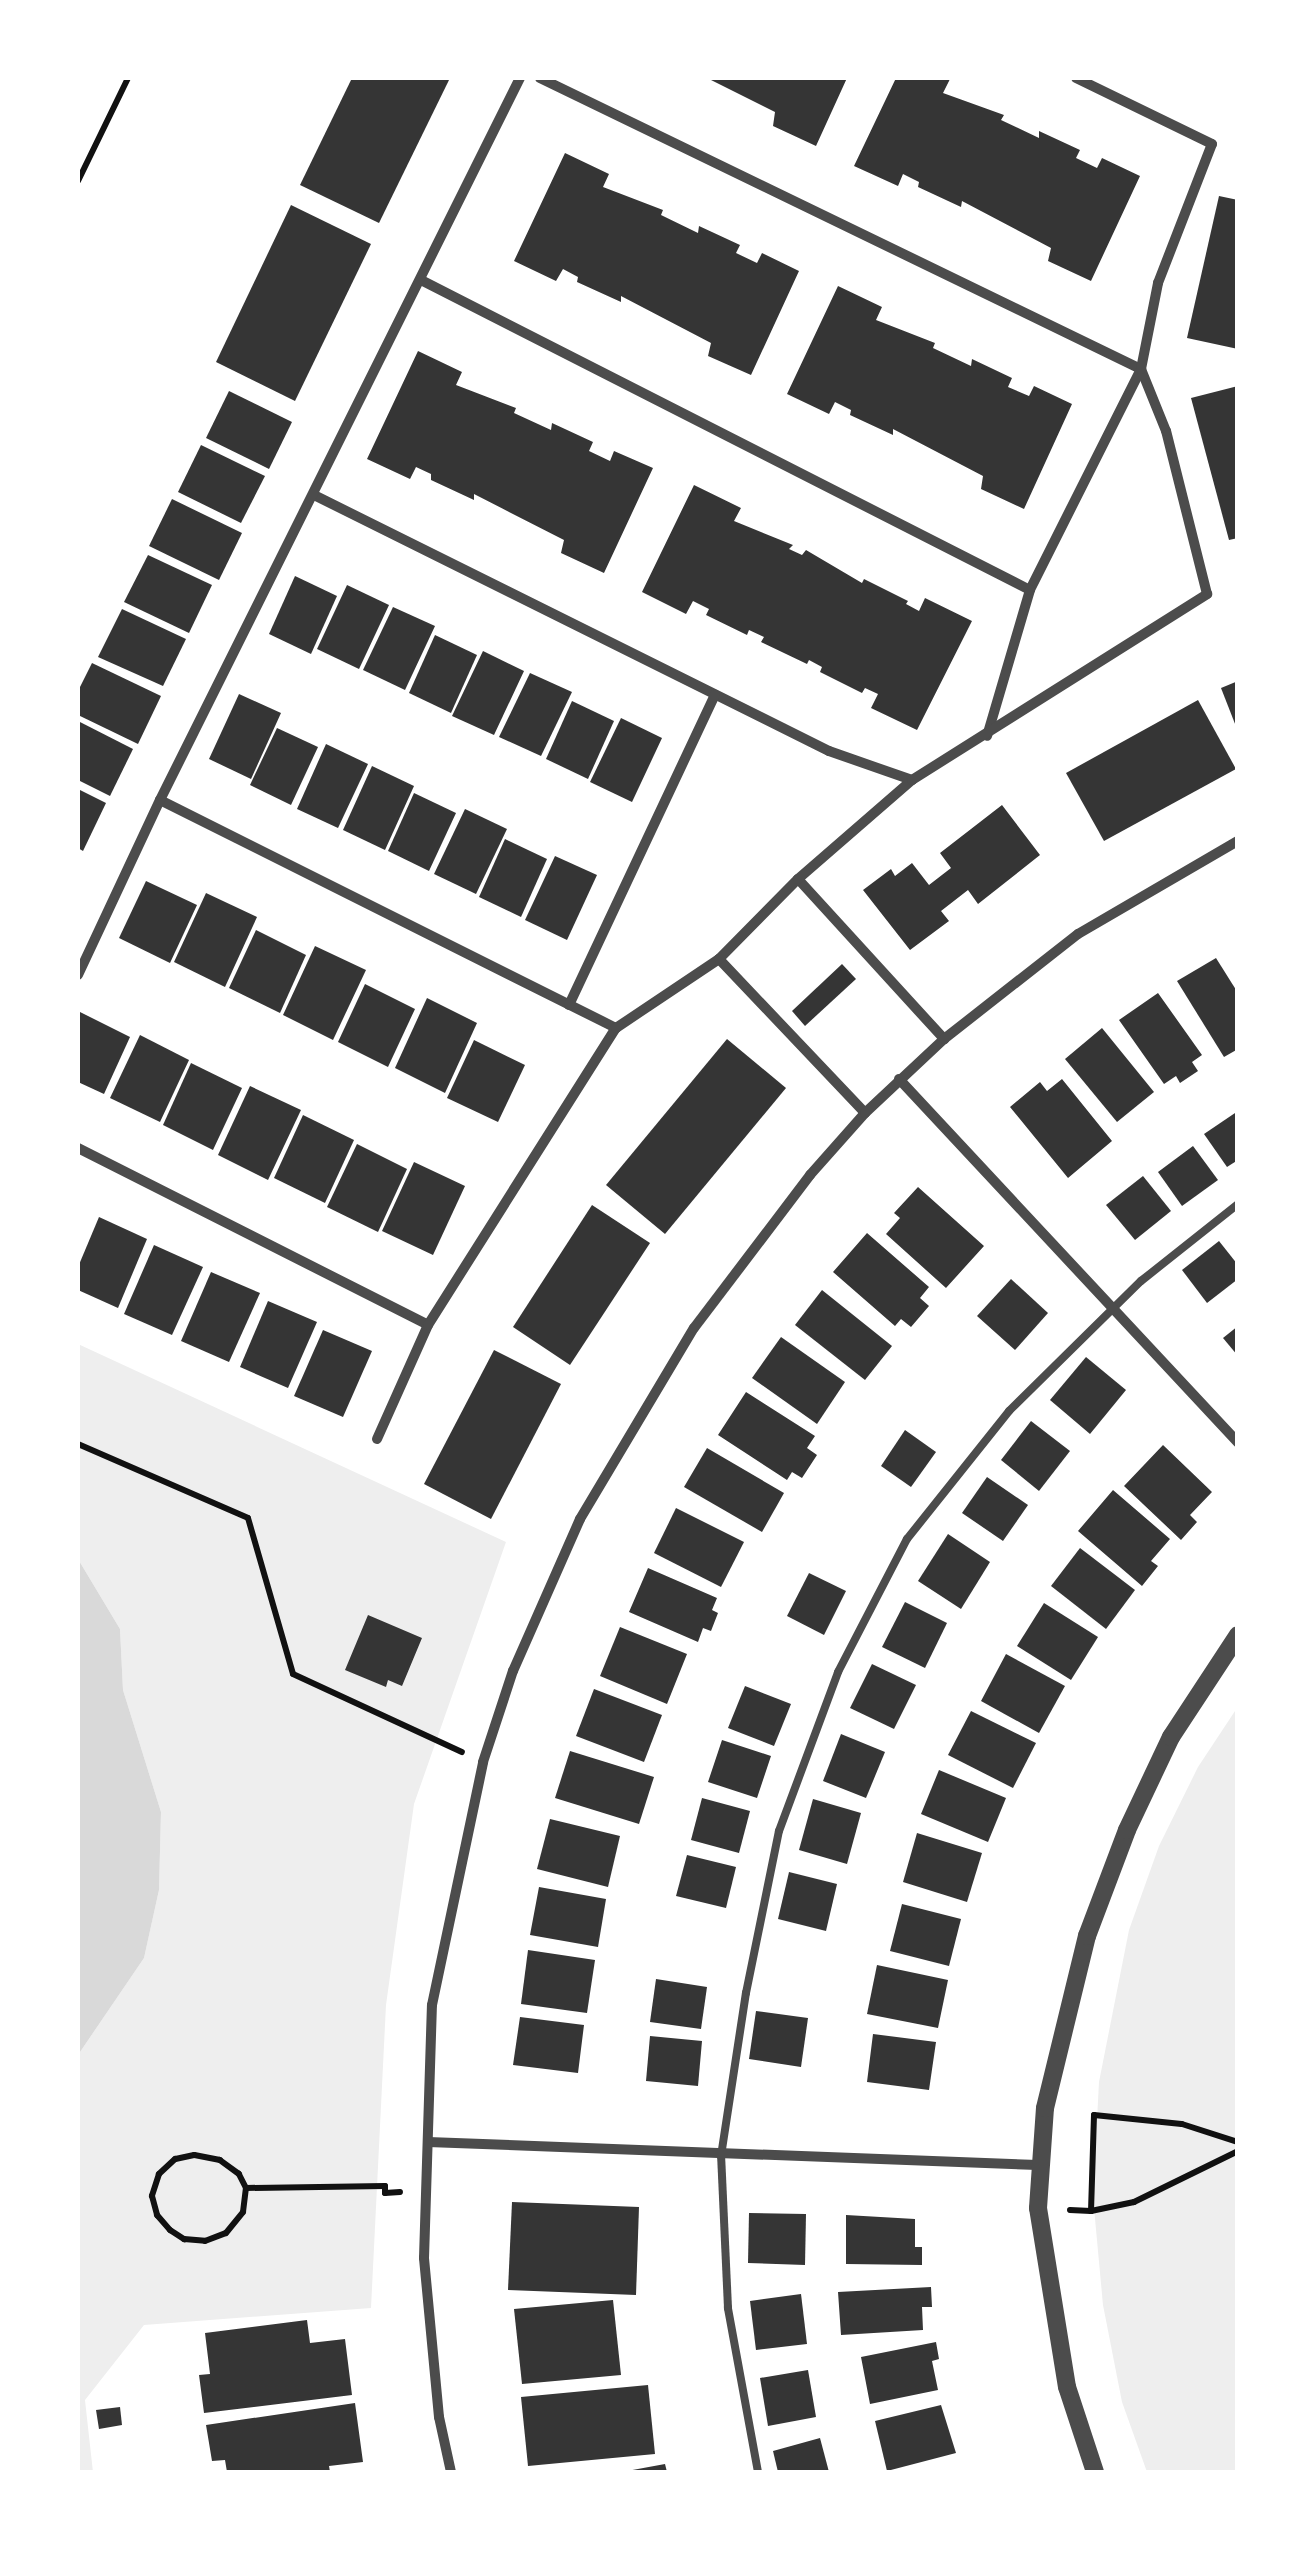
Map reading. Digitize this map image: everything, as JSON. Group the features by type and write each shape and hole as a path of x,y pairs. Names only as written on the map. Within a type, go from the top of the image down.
{"street":[{"path":"78,975 160,800 520,78"},
{"path":"376,1439 428,1325 616,1028 719,959 798,879 912,780 1207,594 1166,431 1142,369 540,78"},
{"path":"987,736 1030,590 1142,369 1158,283 1212,144 1076,78"},
{"path":"422,280 1030,590"},
{"path":"314,495 828,751 912,780"},
{"path":"569,1004 714,695"},
{"path":"160,800 616,1028"},
{"path":"451,2472 438,2417 424,2258 432,2005 475,1796 513,1671 580,1519 694,1328 810,1176 865,1113 944,1040 1078,934 1238,841"},
{"path":"798,879 944,1040"},
{"path":"719,959 865,1113"},
{"path":"899,1080 1238,1442"},
{"path":"78,1148 428,1325"},
{"path":"1095,2472 1066,2387 1038,2208 1038,2164 1056,2052 1087,1936 1127,1830 1171,1737 1238,1635"},
{"path":"428,2142 721,2156 1038,2164"}],"lane":[{"path":"758,2472 728,2308 721,2156 746,1993 779,1831 838,1672 907,1539 1009,1411 1176,1249 1238,1204"}],"path":[{"path":"78,180 128,78"},
{"path":"78,1444 248,1518 294,1674 450,1747"},
{"path":"1091,2211 1094,2114 1182,2124 1238,2142"},
{"path":"1038,2208 1091,2211 1155,2194 1238,2151"},
{"path":"194,2155 220,2160 238,2174 246,2188 243,2212 226,2233 206,2241 184,2239 170,2230 157,2215 152,2196 158,2174 175,2159 194,2155"},
{"path":"246,2188 385,2186 386,2193 426,2191"}],"shaded area":[{"path":"78,1344 506,1542 414,1804 386,2005 371,2308 144,2325 85,2400 93,2472 78,2472 78,2055 144,1958 159,1890 161,1812 123,1690 120,1629 78,1559"},
{"path":"78,1559 120,1629 123,1690 161,1812 159,1890 144,1958 78,2055"},
{"path":"1237,1708 1237,2472 1147,2472 1122,2402 1103,2305 1093,2197 1099,2082 1129,1930 1159,1846 1198,1767"}],"building":[{"path":"352,78 450,78 379,223 300,185"},
{"path":"707,78 847,78 816,146 773,126 775,112"},
{"path":"896,78 950,79 943,93 1004,115 1001,120 1039,138 1039,131 1080,150 1076,158 1097,168 1102,158 1140,176 1091,281 1048,261 1051,248 962,201 961,207 918,187 919,182 903,174 898,186 854,166"},
{"path":"565,153 609,174 603,187 663,210 661,215 698,233 699,226 740,245 736,253 757,263 762,253 799,271 751,375 708,356 711,343 621,296 621,302 577,282 578,277 563,269 556,281 514,261"},
{"path":"1219,196 1238,200 1238,349 1187,338"},
{"path":"291,205 371,244 295,401 216,362"},
{"path":"838,286 882,307 876,320 935,343 933,348 971,366 972,359 1012,378 1008,387 1029,396 1034,386 1072,404 1024,509 981,489 983,476 893,429 893,435 850,415 851,410 835,402 829,414 787,394"},
{"path":"418,351 462,372 456,385 516,408 514,413 551,430 552,423 593,442 589,451 610,461 614,451 653,468 604,573 561,553 564,540 474,494 474,500 431,480 431,474 416,467 410,479 367,459"},
{"path":"1238,386 1238,538 1229,540 1191,398"},
{"path":"229,391 292,422 269,469 206,438"},
{"path":"201,445 265,476 241,523 178,492"},
{"path":"694,485 741,508 734,521 793,545 789,549 802,555 806,550 862,583 864,579 908,601 906,604 919,611 925,598 972,621 917,730 871,708 878,694 865,688 862,693 820,672 822,667 809,660 807,664 761,642 764,637 749,630 747,635 706,615 709,609 693,601 686,614 642,592"},
{"path":"172,499 242,533 219,580 149,546"},
{"path":"148,555 212,585 189,633 124,602"},
{"path":"295,576 337,596 311,654 269,634"},
{"path":"347,585 389,605 359,669 317,649"},
{"path":"393,607 435,626 405,690 363,670"},
{"path":"122,609 186,639 163,686 98,657"},
{"path":"435,635 477,655 451,713 409,693"},
{"path":"483,651 524,671 494,735 452,716"},
{"path":"92,663 161,696 138,744 78,715 78,691"},
{"path":"530,673 572,692 541,756 499,737"},
{"path":"1238,681 1238,729 1237,729 1221,688"},
{"path":"239,694 281,713 251,779 209,759"},
{"path":"1198,700 1236,769 1104,841 1066,773"},
{"path":"572,701 614,721 588,779 546,759"},
{"path":"621,718 662,738 632,802 590,782"},
{"path":"78,721 133,749 110,796 78,780"},
{"path":"277,728 318,747 291,805 250,785"},
{"path":"326,744 368,764 338,828 297,809"},
{"path":"372,766 414,786 385,850 343,830"},
{"path":"78,789 106,803 83,851 78,848"},
{"path":"414,793 456,813 429,871 388,851"},
{"path":"1002,805 1040,855 978,904 968,890 941,911 949,921 910,950 863,890 891,869 895,876 912,863 929,885 951,868 940,853"},
{"path":"465,809 507,829 476,894 434,874"},
{"path":"505,839 547,859 521,917 479,897"},
{"path":"555,856 597,875 567,940 525,920"},
{"path":"146,881 197,905 170,963 119,938"},
{"path":"206,893 257,917 225,987 174,962"},
{"path":"256,930 306,955 280,1013 229,988"},
{"path":"315,946 366,970 333,1040 283,1015"},
{"path":"1216,958 1238,993 1238,1049 1224,1057 1177,981"},
{"path":"842,964 856,979 805,1026 792,1011"},
{"path":"365,984 415,1009 388,1067 338,1042"},
{"path":"1158,993 1202,1055 1192,1062 1198,1071 1180,1083 1176,1076 1164,1084 1119,1020"},
{"path":"427,998 477,1023 445,1093 395,1068"},
{"path":"80,1012 130,1037 104,1094 78,1082"},
{"path":"1102,1028 1154,1092 1117,1122 1065,1059"},
{"path":"140,1035 189,1060 160,1122 110,1098"},
{"path":"727,1039 786,1088 665,1234 606,1185"},
{"path":"474,1040 525,1065 498,1122 447,1098"},
{"path":"191,1063 242,1088 213,1150 163,1125"},
{"path":"1062,1079 1112,1141 1068,1178 1010,1107 1040,1082 1047,1091"},
{"path":"250,1086 301,1110 268,1180 218,1155"},
{"path":"1238,1111 1238,1160 1227,1167 1204,1134"},
{"path":"303,1115 354,1140 325,1203 274,1178"},
{"path":"357,1144 407,1169 378,1232 327,1207"},
{"path":"1193,1146 1218,1180 1182,1206 1158,1172"},
{"path":"414,1162 465,1186 433,1255 382,1231"},
{"path":"1143,1176 1171,1211 1135,1240 1106,1205"},
{"path":"918,1187 984,1246 946,1288 886,1234 900,1218 894,1213"},
{"path":"592,1205 650,1243 570,1365 513,1327"},
{"path":"99,1217 147,1239 118,1308 78,1290 78,1267"},
{"path":"867,1233 929,1287 920,1298 929,1306 911,1327 901,1319 895,1326 833,1272"},
{"path":"1219,1241 1238,1265 1238,1279 1207,1303 1182,1270"},
{"path":"154,1245 203,1267 172,1335 124,1314"},
{"path":"211,1272 260,1293 229,1362 181,1341"},
{"path":"1011,1279 1048,1313 1015,1350 977,1316"},
{"path":"822,1290 892,1346 865,1380 795,1325"},
{"path":"268,1301 317,1322 288,1388 240,1367"},
{"path":"1238,1326 1238,1356 1223,1338"},
{"path":"323,1330 372,1351 343,1417 294,1396"},
{"path":"781,1337 845,1382 817,1424 752,1378"},
{"path":"494,1350 561,1384 491,1519 424,1484"},
{"path":"1086,1357 1126,1390 1090,1434 1050,1400"},
{"path":"746,1392 815,1436 807,1448 817,1455 802,1478 792,1472 787,1480 718,1435"},
{"path":"1031,1421 1070,1451 1039,1491 1001,1460"},
{"path":"905,1430 936,1452 911,1487 881,1466"},
{"path":"1163,1445 1212,1492 1190,1515 1197,1522 1181,1540 1124,1486"},
{"path":"707,1448 784,1493 762,1532 684,1487"},
{"path":"987,1477 1028,1505 1003,1541 962,1513"},
{"path":"1113,1490 1170,1539 1151,1561 1158,1566 1142,1586 1078,1531"},
{"path":"676,1508 744,1542 721,1587 654,1553"},
{"path":"948,1534 990,1562 961,1609 918,1581"},
{"path":"1080,1548 1135,1590 1106,1629 1051,1586"},
{"path":"648,1568 717,1598 712,1610 718,1613 711,1631 703,1628 698,1642 629,1612"},
{"path":"809,1573 846,1591 824,1635 787,1616"},
{"path":"905,1602 947,1623 925,1668 882,1647"},
{"path":"1044,1603 1098,1637 1071,1680 1017,1646"},
{"path":"368,1615 422,1638 402,1686 388,1680 386,1687 345,1670"},
{"path":"620,1627 687,1654 667,1704 600,1676"},
{"path":"1006,1654 1065,1686 1039,1733 981,1701"},
{"path":"872,1664 916,1685 894,1729 850,1708"},
{"path":"745,1686 791,1704 774,1746 728,1728"},
{"path":"594,1689 662,1715 644,1762 576,1736"},
{"path":"971,1711 1036,1743 1013,1788 948,1755"},
{"path":"841,1734 885,1752 866,1798 823,1781"},
{"path":"722,1740 771,1756 757,1798 708,1782"},
{"path":"570,1751 654,1777 639,1824 555,1798"},
{"path":"939,1770 1006,1798 988,1842 921,1814"},
{"path":"702,1798 750,1811 739,1853 691,1840"},
{"path":"813,1799 861,1813 847,1864 799,1850"},
{"path":"550,1819 620,1836 608,1887 537,1869"},
{"path":"917,1833 982,1853 967,1902 903,1882"},
{"path":"687,1855 736,1867 726,1908 676,1896"},
{"path":"789,1872 837,1884 826,1931 778,1919"},
{"path":"539,1887 606,1899 598,1947 530,1935"},
{"path":"902,1904 961,1919 949,1966 890,1951"},
{"path":"528,1950 595,1960 587,2013 521,2004"},
{"path":"877,1965 948,1980 938,2028 867,2014"},
{"path":"656,1979 707,1987 701,2029 650,2022"},
{"path":"756,2011 808,2018 801,2067 749,2059"},
{"path":"520,2017 584,2025 578,2073 513,2065"},
{"path":"873,2034 936,2042 929,2090 867,2082"},
{"path":"650,2036 702,2041 698,2086 646,2081"},
{"path":"512,2202 639,2207 636,2295 508,2290"},
{"path":"749,2213 806,2214 805,2265 748,2263"},
{"path":"846,2215 915,2219 915,2247 922,2247 922,2265 846,2264"},
{"path":"931,2287 932,2307 922,2307 923,2330 841,2335 838,2292"},
{"path":"801,2294 807,2344 756,2350 750,2301"},
{"path":"613,2300 621,2375 522,2384 514,2309"},
{"path":"307,2320 310,2343 345,2339 352,2395 204,2413 199,2375 210,2374 205,2333"},
{"path":"936,2342 939,2359 932,2361 938,2390 870,2404 861,2357"},
{"path":"808,2370 816,2417 768,2426 760,2378"},
{"path":"648,2385 655,2454 528,2466 521,2397"},
{"path":"355,2403 363,2462 329,2466 330,2472 227,2472 225,2460 212,2461 206,2425"},
{"path":"941,2405 956,2453 887,2471 875,2421"},
{"path":"120,2407 122,2425 99,2429 96,2410"},
{"path":"820,2438 829,2472 778,2472 773,2451"},
{"path":"665,2464 667,2472 627,2472 627,2471"}]}
